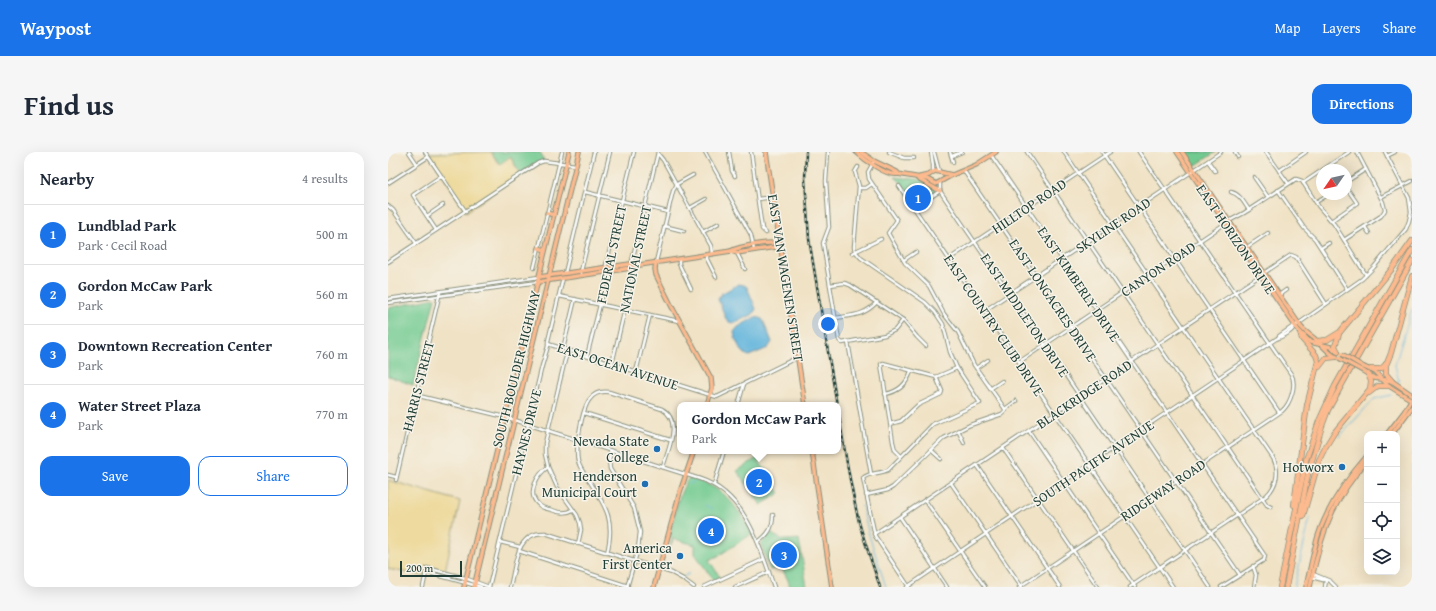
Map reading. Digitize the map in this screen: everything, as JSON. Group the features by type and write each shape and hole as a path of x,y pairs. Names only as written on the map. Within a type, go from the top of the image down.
{"highway":[{"path":"1318,341 1327,340 1340,332 1412,241"},
{"path":"1280,587 1306,460 1312,438 1335,386 1412,250"},
{"path":"1286,587 1312,459 1328,410 1412,261"},
{"path":"1392,381 1386,374 1387,362 1412,276"},
{"path":"1316,371 1325,358 1339,355 1335,346 1340,332"},
{"path":"1288,546 1307,405 1318,363 1317,357 1302,339 1300,333"},
{"path":"1370,369 1381,369 1387,362"},
{"path":"1296,539 1319,460 1334,433 1364,397 1371,385 1371,379 1368,374"},
{"path":"1364,397 1378,386 1388,386"}],"main road":[{"name":"SOUTH BOULDER HIGHWAY","path":"465,585 569,152"},
{"name":"SOUTH BOULDER HIGHWAY","path":"475,585 579,152"},
{"name":"EAST VAN WAGENEN STREET","path":"766,152 805,402"},
{"path":"856,152 895,175 898,174 918,177 936,184 952,174 964,171 976,165 996,152"},
{"path":"861,152 873,163"},
{"name":"EAST HORIZON DRIVE","path":"1177,152 1192,171 1297,325"},
{"name":"EAST HORIZON DRIVE","path":"1182,152 1192,171 1202,186 1208,191 1227,222 1247,247 1262,274 1279,295 1297,325"},
{"path":"918,177 932,172 952,174"},
{"path":"931,181 929,177 932,172"},
{"path":"940,172 942,176 941,181"},
{"path":"918,177 940,191"},
{"path":"547,214 554,215"},
{"path":"538,279 631,268 633,266 656,262 753,248 776,243 780,244"},
{"path":"539,248 545,250"},
{"path":"656,262 656,275 700,361 710,374 712,385 708,402"},
{"path":"1297,325 1300,333 1310,342 1322,345"},
{"path":"1297,325 1318,341 1328,352 1339,355 1364,369 1374,378 1392,381 1412,395"},
{"path":"1364,369 1370,369 1375,372 1388,386 1412,399 1388,431"},
{"path":"1394,431 1412,407"},
{"path":"654,587 678,499 693,454"},
{"path":"812,454 832,587"},
{"path":"1306,587 1313,557 1333,502 1342,487 1364,460"},
{"path":"1310,587 1324,526 1358,468 1364,463"},
{"path":"1340,497 1338,495 1342,487"},
{"path":"1312,576 1310,575 1313,557"}],"street":[{"path":"409,152 417,164"},
{"path":"425,152 466,212"},
{"path":"534,268 562,152"},
{"name":"HAYNES DRIVE","path":"489,587 594,152"},
{"path":"581,273 610,152"},
{"name":"FEDERAL STREET","path":"588,356 607,270 606,265 634,152"},
{"path":"705,152 751,235 753,248"},
{"path":"729,152 732,171 735,176"},
{"path":"751,152 762,229 766,233"},
{"path":"828,152 826,181 828,227 823,243 840,342 842,344 885,336 895,330 903,320"},
{"path":"889,152 911,159 914,158"},
{"path":"930,152 933,164 932,172"},
{"path":"934,152 940,172"},
{"path":"953,162 951,154 962,152"},
{"path":"1026,152 1262,498 1267,505 1271,507"},
{"path":"1064,152 1275,463 1276,478 1271,491 1237,516 1134,586 1130,587"},
{"path":"1102,152 1279,412"},
{"name":"HILLTOP ROAD","path":"949,260 1110,152"},
{"path":"1139,152 1270,344"},
{"name":"SKYLINE ROAD","path":"984,311 1221,152"},
{"path":"1235,152 1238,156"},
{"path":"1266,152 1288,183"},
{"path":"1279,171 1306,152"},
{"path":"1349,152 1303,182 1316,202 1332,221 1366,275"},
{"path":"1344,240 1381,216 1385,210 1385,205 1357,152"},
{"path":"1385,152 1403,186"},
{"path":"1387,156 1396,152"},
{"path":"658,153 664,160 711,246 712,254"},
{"name":"NATIONAL STREET","path":"612,364 634,270 632,261 658,153"},
{"name":"EAST KIMBERLY DRIVE","path":"991,155 1266,558 1253,566"},
{"path":"388,183 428,157"},
{"path":"388,262 460,214 466,212 538,163 544,161 566,165 576,165"},
{"path":"1208,161 1215,171"},
{"path":"873,163 869,169 868,175 872,184 897,220 888,233 904,260 929,286 941,309 958,332 976,368 1005,410"},
{"path":"853,252 859,188 855,172 858,166"},
{"path":"1352,178 1366,169"},
{"name":"EAST LONGACRES DRIVE","path":"964,171 1240,575"},
{"path":"656,262 673,191 677,184 693,175"},
{"path":"436,230 413,195 441,176"},
{"path":"1254,177 1268,197"},
{"name":"CANYON ROAD","path":"1019,362 1227,222 1249,210 1288,183 1298,179 1303,182"},
{"path":"914,208 940,191 941,181"},
{"path":"1381,197 1412,181"},
{"path":"859,188 866,188 872,184"},
{"name":"EAST COUNTRY CLUB DRIVE","path":"899,186 1173,587"},
{"name":"SOUTH PACIFIC AVENUE","path":"908,587 1270,344 1279,336 1347,290 1366,275 1404,231 1409,221 1411,212 1410,202 1403,186"},
{"path":"1278,190 1302,226 1313,236 1347,290"},
{"name":"EAST MIDDLETON DRIVE","path":"940,191 1210,587"},
{"path":"585,192 668,212"},
{"path":"1231,192 1239,196 1249,210"},
{"path":"1332,221 1357,203 1352,195"},
{"path":"758,199 773,196"},
{"path":"690,208 706,199"},
{"path":"426,216 442,205"},
{"path":"388,206 393,210 416,243"},
{"path":"703,232 719,223"},
{"path":"664,226 684,231"},
{"path":"1365,227 1369,234"},
{"path":"1247,247 1268,233"},
{"path":"853,252 881,239"},
{"path":"1321,248 1329,244"},
{"path":"736,250 745,269"},
{"path":"853,252 925,302 935,312 943,324 950,352 957,368 980,403 933,424 886,471 866,475 863,478 874,534 908,587"},
{"path":"904,260 916,252"},
{"path":"707,254 707,259 716,277"},
{"name":"BLACKRIDGE ROAD","path":"874,534 1293,254 1326,304"},
{"path":"679,259 679,264 691,289"},
{"path":"388,299 538,279"},
{"path":"388,303 485,290 538,279"},
{"path":"830,285 844,283 850,285 877,302 903,320 916,337 926,346"},
{"path":"484,285 485,290"},
{"path":"1279,295 1286,290"},
{"name":"HARRIS STREET","path":"388,475 396,479 440,292"},
{"path":"415,295 416,299"},
{"path":"559,296 679,321"},
{"path":"563,349 575,299"},
{"path":"835,318 861,314 871,309 877,302"},
{"path":"636,372 650,315"},
{"path":"848,342 870,474"},
{"name":"EAST OCEAN AVENUE","path":"548,344 710,395"},
{"name":"RIDGEWAY ROAD","path":"1021,586 1285,408 1294,386 1294,382 1291,374 1270,344"},
{"path":"569,350 565,360 545,443 545,454 548,467 557,487 580,523 581,530 578,544"},
{"path":"710,395 719,396 798,357"},
{"path":"976,368 988,360"},
{"path":"901,456 894,447 881,366 882,363 936,377 957,368"},
{"path":"885,394 895,392 900,388 908,379 911,371"},
{"path":"890,424 901,421 918,405 941,394 942,390 936,377"},
{"path":"990,388 1002,381"},
{"path":"739,402 744,384"},
{"path":"607,553 610,537 610,521 603,502 581,469 576,450 584,413 590,399 596,393 604,392 615,394 666,411 672,418 673,428 663,467"},
{"path":"415,395 528,424 687,474 714,485 727,494 737,506 758,542 774,587"},
{"path":"866,495 893,488 944,438 958,430 1002,414 1016,401"},
{"path":"584,413 670,440"},
{"path":"958,430 964,443"},
{"path":"1029,431 1134,586"},
{"path":"1003,448 1098,587"},
{"path":"931,450 940,459"},
{"path":"518,551 628,586 635,562 640,532 631,500 610,469 609,460 611,451"},
{"path":"714,485 723,454"},
{"path":"977,465 1060,587"},
{"path":"548,467 536,480 533,491 534,500 541,507 559,513 573,510"},
{"path":"951,483 1021,586"},
{"path":"925,500 985,587"},
{"path":"758,542 770,531 773,522 773,515"},
{"path":"900,517 947,587"},
{"path":"510,587 520,547 526,539 532,535 545,533 659,569 680,577 694,587"},
{"path":"500,542 520,547"},
{"path":"704,587 764,559"},
{"path":"1221,587 1253,566 1256,575 1254,587"},
{"path":"423,587 427,568 466,578 475,585 481,587"},
{"path":"426,572 465,585 489,587"},
{"path":"735,587 769,572"},
{"path":"1312,576 1332,582 1336,587"},
{"path":"1325,587 1326,580"}],"green space":[{"path":"491,152 540,152 544,161 520,174 511,157 500,164"},
{"path":"1185,152 1216,152 1194,165"},
{"path":"895,177 934,181 937,191 915,205 903,188 902,183"},
{"path":"435,298 413,385 388,376 388,308"},
{"path":"757,458 780,493 761,505 737,471"},
{"path":"689,478 701,481 711,486 727,498 734,505 752,534 718,556 709,560 720,577 714,581 695,554 695,545 674,539 670,546 672,538 670,536 671,530 677,506"},
{"path":"771,533 784,539 799,539 807,587 790,587 781,567 770,570 761,544"}],"sand":[{"path":"491,152 500,164 510,157 520,174 466,212 429,153"},
{"path":"388,480 460,501 445,571 427,566 424,576 388,569"}],"water":[{"path":"739,284 747,287 756,309 752,315 733,323 726,319 718,299 721,294"},
{"path":"755,317 763,320 772,342 768,348 749,356 743,353 734,332 738,327"}],"waterway":[{"path":"1399,382 1395,365 1412,309"},
{"path":"1339,437 1374,399 1391,395"},
{"path":"689,484 694,482"},
{"path":"705,505 712,509"},
{"path":"862,506 870,538 886,587"},
{"path":"1294,587 1310,518"},
{"path":"684,577 689,573"}],"railway":[{"path":"806,152 805,179 809,239 836,402"},
{"path":"841,428 859,522 880,587"}],"place":[{"name":"Lundblad Park","path":"918,198"},
{"name":"Nevada State College","path":"657,449"},
{"name":"Hotworx","path":"1342,467"},
{"name":"Gordon McCaw Park","path":"759,482"},
{"name":"Henderson Municipal Court","path":"645,484"},
{"name":"Water Street Plaza","path":"711,531"},
{"name":"Downtown Recreation Center","path":"784,555"},
{"name":"America First Center","path":"680,556"}]}
